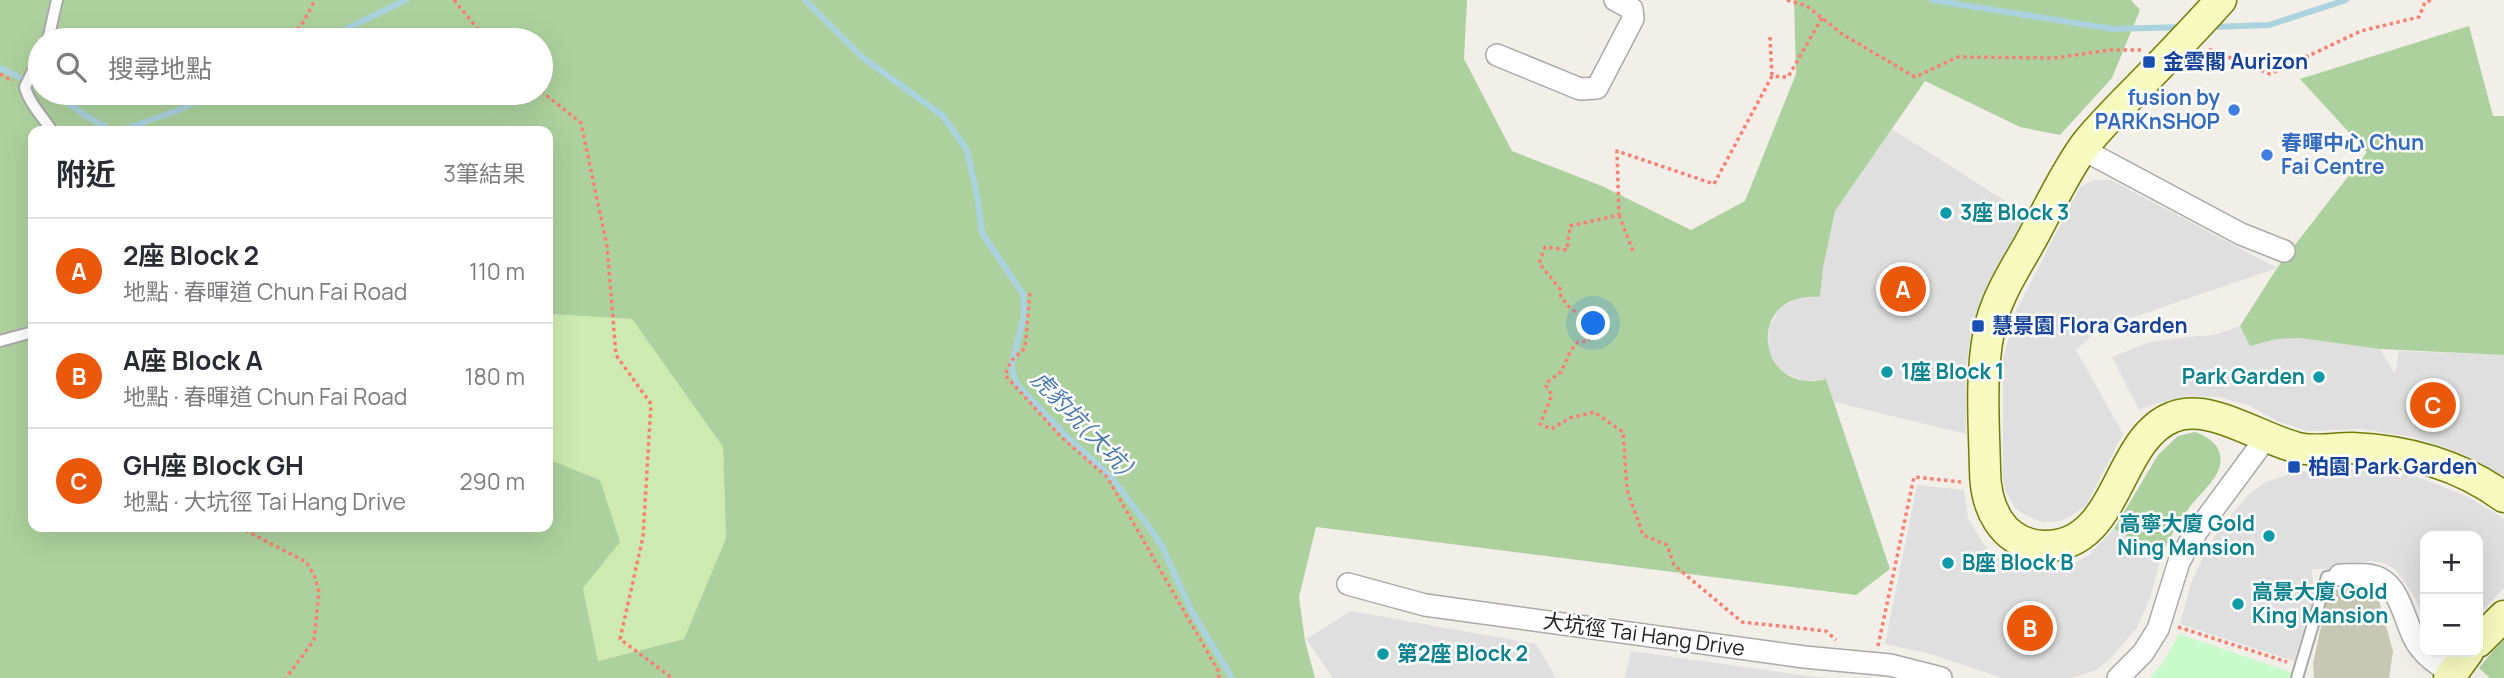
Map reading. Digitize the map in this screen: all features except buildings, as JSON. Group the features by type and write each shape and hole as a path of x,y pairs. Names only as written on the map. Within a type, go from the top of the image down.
{"street":[{"path":"1497,55 1580,89 1597,88 1633,19 1632,9 1615,0"},
{"path":"2204,25 2096,131 2082,149 2006,286 1989,328 1984,386 1985,477 1988,502 1998,522 2015,537 2037,545 2057,545 2076,538 2099,517 2154,429 2173,417 2189,413 2205,413 2266,438 2311,450 2376,450 2420,458 2461,472 2504,497"},
{"path":"2082,149 2241,234 2284,251"},
{"path":"2118,678 2143,653 2158,629 2179,562 2192,538 2266,438"},
{"path":"2340,575 2373,576 2386,583 2396,595 2422,650 2440,667 2456,668"},
{"name":"大坑徑 Tai Hang Drive","path":"1348,584 1425,605 1804,657 1890,665 1941,678"},
{"path":"2483,637 2504,616"}],"lane":[{"path":"51,28 57,0"},
{"path":"28,79 24,87 28,99"},
{"path":"33,105 49,126"},
{"path":"0,341 28,333"},
{"path":"2299,672 2327,577 2340,575"}],"path":[{"path":"298,28 314,0"},
{"path":"454,0 477,28"},
{"path":"1787,0 1807,6 1842,34 1915,77 1958,57 2054,58 2109,50 2142,50"},
{"path":"2204,25 2270,74 2361,31 2419,17 2425,2 2432,0"},
{"path":"1772,76 1788,76 1822,18"},
{"path":"1633,251 1619,215 1617,151 1714,184 1772,76 1770,37"},
{"path":"553,100 581,123 607,246 616,355 651,404 643,537 620,639 673,678"},
{"path":"1619,215 1570,226 1567,250 1545,247 1539,263 1560,289 1561,297 1568,306 1595,327 1588,332 1589,341 1578,342 1571,350 1561,372 1546,383 1552,395 1540,424 1551,429 1570,418 1594,412 1623,432 1627,490 1643,535 1667,545 1674,565 1742,622 1826,631 1840,644"},
{"path":"1030,293 1025,348 1012,361 1005,375 1061,437 1107,477 1220,674 1218,678"},
{"path":"1878,648 1914,477 1969,483"},
{"path":"249,532 306,562 314,575 318,592 314,640 286,678"},
{"path":"2176,626 2299,672"}],"shaded area":[{"name":"慧景園 Flora Garden","path":"1892,129 2026,214 1987,285 1971,330 1966,372 1966,434 1834,402 1826,379 1805,381 1786,374 1778,367 1768,349 1769,327 1780,308 1798,298 1820,297 1835,211"},
{"path":"2095,180 2111,180 2277,268 2099,329 2076,350 2123,434 2086,505 2061,521 2042,522 2015,508 2005,490 2003,360 2015,313 2080,187"},
{"path":"2240,326 2250,346 2276,339 2300,338 2380,349 2395,374 2399,351 2504,355 2504,477 2463,454 2413,437 2361,429 2307,431 2277,421 2250,406 2219,397 2186,396 2139,410 2112,357 2147,343 2214,335"},
{"path":"2351,469 2398,473 2421,478 2466,496 2504,520 2504,588 2483,610 2483,531 2420,531 2420,610 2395,569 2383,563 2371,561 2358,563 2347,569 2312,569 2314,594 2294,661 2180,624 2191,583 2208,546 2224,523 2251,492 2266,482 2295,472"},
{"path":"1917,485 1964,490 1968,518 1982,542 1991,552 2015,566 2042,571 2068,567 2089,555 2114,529 2161,556 2151,596 2137,628 2108,661 2096,670 2072,678 2002,678 1931,654 1885,644"},
{"path":"2357,586 2369,590 2379,601 2393,651 2389,678 2314,678 2313,663 2329,591"},
{"path":"1351,611 1536,644 1556,678 1333,678 1306,639"},
{"path":"1631,651 1808,676 1831,678 1625,678"}],"green space":[{"path":"0,0 1467,0 1464,59 1512,151 1602,186 1691,230 1745,201 1796,74 1794,0 2131,0 2140,10 2112,78 2060,135 2020,127 1925,81 1835,211 1820,297 1796,299 1779,309 1770,325 1768,342 1773,359 1784,373 1802,380 1826,379 1890,569 1856,595 1316,527 1299,597 1305,641 1315,678 0,678"},
{"path":"2469,26 2493,116 2504,116 2504,355 2380,349 2300,338 2276,339 2250,346 2240,326 2277,268 2367,152 2300,79"},
{"path":"553,314 632,319 723,447 726,538 684,639 598,661 583,588 600,480 553,461"},
{"path":"2195,432 2217,447 2220,464 2213,480 2181,519 2161,556 2114,529 2158,455 2178,436"},
{"path":"2179,634 2293,673 2287,678 2150,678 2165,660"},
{"path":"2504,638 2504,678 2490,678 2479,668"}],"waterway":[{"path":"348,28 406,0"},
{"name":"虎豹坑(大坑)","path":"805,0 862,57 943,116 967,150 982,233 1023,294 1024,316 1011,367 1017,384 1064,434 1112,478 1149,527 1162,546 1191,610 1232,678"},
{"path":"1932,0 2113,29 2183,27"},
{"path":"2212,27 2269,25 2346,0"},
{"path":"0,68 19,77"},
{"path":"69,105 103,126"},
{"path":"133,126 190,105"}],"place":[{"name":"金雲閣 Aurizon","path":"2149,62"},
{"name":"fusion by PARKnSHOP","path":"2234,110"},
{"name":"春暉中心 Chun Fai Centre","path":"2267,155"},
{"name":"3座 Block 3","path":"1946,213"},
{"name":"2座 Block 2","path":"1903,289"},
{"name":"慧景園 Flora Garden","path":"1978,326"},
{"name":"1座 Block 1","path":"1887,372"},
{"name":"Park Garden","path":"2319,377"},
{"name":"GH座 Block GH","path":"2433,405"},
{"name":"柏園 Park Garden","path":"2294,467"},
{"name":"高寧大廈 Gold Ning Mansion","path":"2269,536"},
{"name":"B座 Block B","path":"1948,563"},
{"name":"高景大廈 Gold King Mansion","path":"2238,604"},
{"name":"A座 Block A","path":"2030,628"},
{"name":"第2座 Block 2","path":"1383,654"}]}
